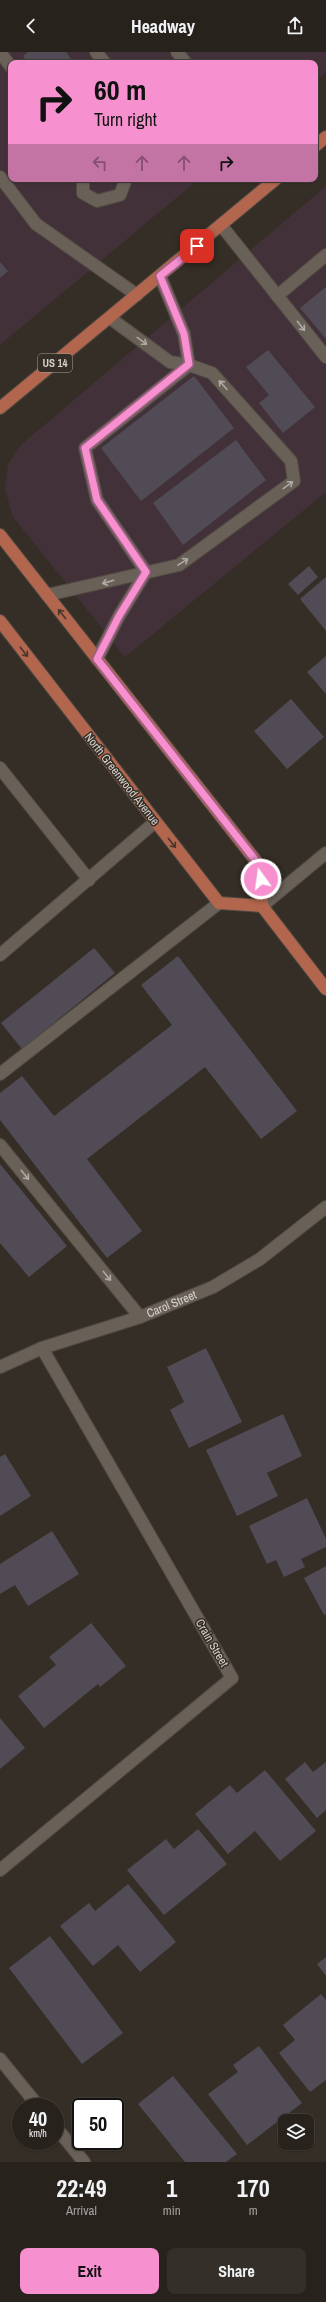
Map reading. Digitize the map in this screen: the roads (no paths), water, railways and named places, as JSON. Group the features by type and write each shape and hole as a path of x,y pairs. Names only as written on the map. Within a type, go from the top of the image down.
{"main road":[{"path":"318,144 326,137"},
{"name":"US 14","path":"0,408 272,182"},
{"path":"0,535 260,866 262,906 326,989"},
{"name":"North Greenwood Avenue","path":"0,621 219,904"},
{"path":"219,904 262,906"}],"street":[{"path":"0,52 8,63"},
{"path":"96,52 103,60"},
{"path":"177,52 184,60"},
{"path":"0,177 36,224 137,295"},
{"path":"83,182 83,193 98,201 120,195 125,182"},
{"path":"221,225 326,357"},
{"path":"277,296 326,255"},
{"path":"160,276 184,334 189,364"},
{"path":"47,595 99,585 146,572 179,565 294,481 291,461 212,373 189,364 170,362 110,318"},
{"path":"146,572 97,500 85,448 189,364"},
{"path":"97,659 119,616 146,572"},
{"path":"0,768 89,880"},
{"path":"0,955 155,822"},
{"path":"262,906 326,853"},
{"path":"0,1074 219,904"},
{"path":"0,1145 140,1317"},
{"name":"Carol Street","path":"0,1367 42,1348 140,1317 213,1287 260,1259 326,1207"},
{"name":"Crain Street","path":"0,1870 232,1678 42,1348"},
{"path":"0,2059 32,2098"},
{"path":"64,2137 84,2162"}]}
